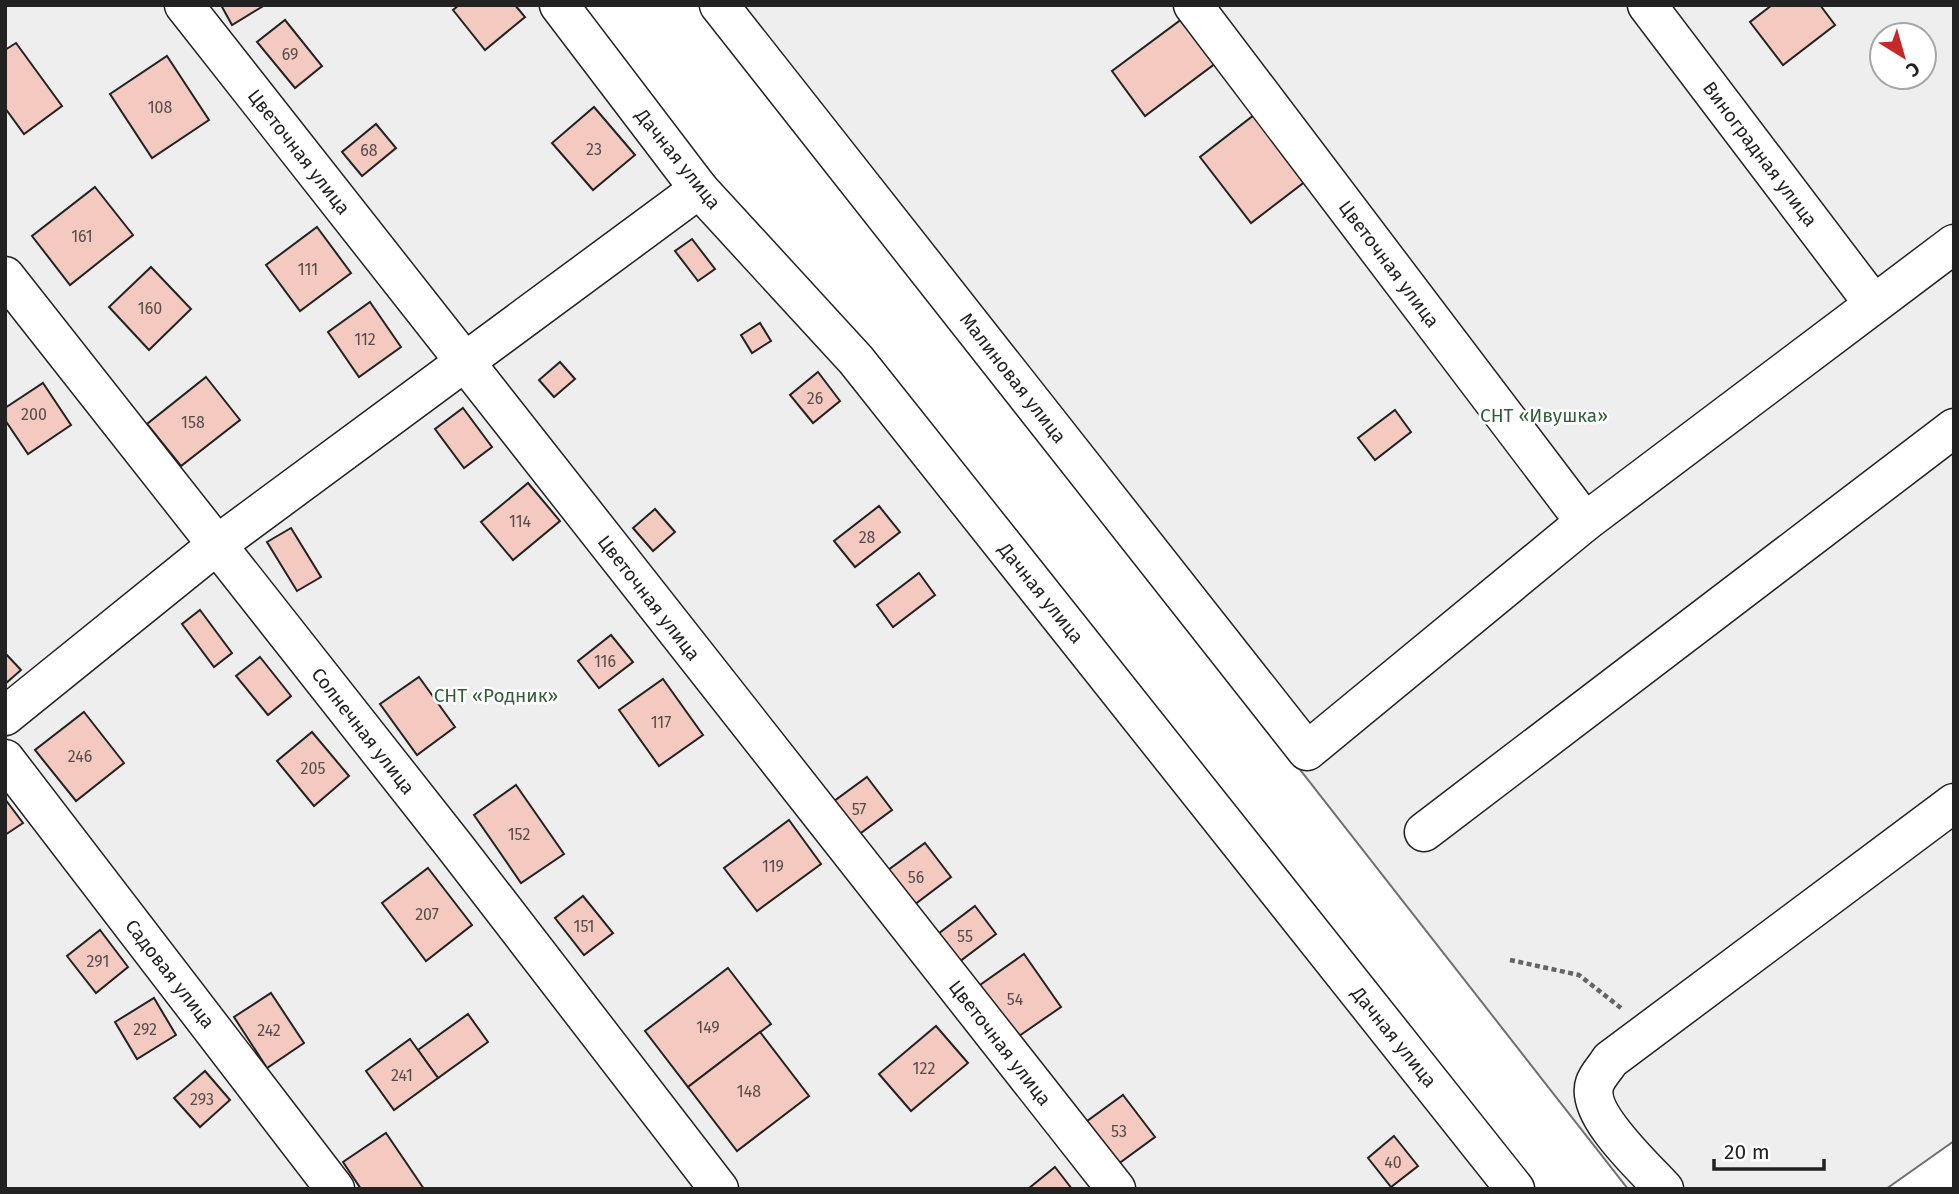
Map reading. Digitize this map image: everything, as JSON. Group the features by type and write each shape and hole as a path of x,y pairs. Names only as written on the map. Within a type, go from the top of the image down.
{"street":[{"name":"Цветочная улица","path":"184,5 1116,1189"},
{"name":"Дачная улица","path":"559,5 699,189 856,360 1515,1189"},
{"name":"Малиновая улица","path":"719,5 1307,751 1585,522"},
{"name":"Цветочная улица","path":"1193,5 1585,522"},
{"name":"Виноградная улица","path":"1647,5 1873,303"},
{"path":"5,716 218,544 699,189"},
{"path":"1585,522 1954,244"},
{"name":"Солнечная улица","path":"5,276 218,544 719,1189"},
{"path":"1424,832 1954,428"},
{"name":"Садовая улица","path":"5,759 335,1189"},
{"path":"1664,1189 1612,1132 1593,1103 1595,1083 1610,1060 1954,803"}],"path":[{"path":"1510,961 1579,975 1632,1016"}],"green space":[{"name":"СНТ «Родник»","path":"5,5 573,5 1516,1189 5,1189"},
{"name":"СНТ «Ивушка»","path":"702,5 1954,5 1954,1141 1886,1189 1628,1189"}],"building":[{"path":"221,5 265,5 232,25"},
{"path":"459,5 515,5 525,17 485,50 453,10"},
{"path":"1772,5 1820,5 1835,25 1783,65 1750,22"},
{"path":"1186,16 1220,60 1145,116 1112,71"},
{"path":"285,20 322,66 295,88 257,42"},
{"path":"16,43 62,106 24,134 5,108 5,50"},
{"path":"167,56 209,120 152,158 110,94"},
{"path":"594,107 635,155 593,190 552,143"},
{"path":"1263,108 1315,174 1251,223 1200,157"},
{"path":"376,124 396,148 362,176 342,152"},
{"path":"95,187 133,235 70,285 32,236"},
{"path":"317,227 351,273 300,311 266,265"},
{"path":"692,239 715,269 698,281 675,251"},
{"path":"151,267 191,309 149,350 109,307"},
{"path":"370,302 401,347 359,377 328,332"},
{"path":"760,323 771,341 752,353 741,335"},
{"path":"560,362 575,379 554,397 539,380"},
{"path":"818,372 840,401 813,423 790,395"},
{"path":"206,377 240,420 181,466 147,424"},
{"path":"43,383 71,425 28,454 5,420 5,408"},
{"path":"463,408 492,447 464,468 435,429"},
{"path":"1395,410 1411,432 1375,460 1358,438"},
{"path":"528,483 560,521 513,560 481,522"},
{"path":"879,506 900,532 855,567 834,541"},
{"path":"655,509 675,532 653,551 633,528"},
{"path":"291,528 321,577 297,591 267,542"},
{"path":"919,573 935,595 893,627 877,605"},
{"path":"200,610 232,653 214,667 182,624"},
{"path":"611,635 633,662 599,688 578,661"},
{"path":"5,653 21,670 5,684"},
{"path":"260,657 291,696 268,715 236,676"},
{"path":"419,677 455,727 417,755 380,704"},
{"path":"663,679 703,735 659,766 619,710"},
{"path":"84,712 124,763 76,801 35,750"},
{"path":"312,732 349,776 314,806 277,761"},
{"path":"867,777 892,810 850,841 826,807"},
{"path":"516,785 564,854 521,883 474,815"},
{"path":"5,799 23,823 5,835"},
{"path":"789,820 821,864 757,911 724,868"},
{"path":"925,843 951,877 906,911 880,876"},
{"path":"428,868 472,925 426,961 382,903"},
{"path":"583,896 613,933 584,955 555,918"},
{"path":"975,906 996,934 955,965 934,937"},
{"path":"100,930 128,967 96,993 67,956"},
{"path":"1024,954 1061,1007 1006,1045 970,992"},
{"path":"728,968 771,1024 688,1087 645,1031"},
{"path":"271,993 304,1043 267,1068 234,1017"},
{"path":"154,998 176,1035 137,1059 115,1022"},
{"path":"468,1014 488,1042 438,1078 418,1050"},
{"path":"936,1026 968,1063 911,1111 879,1074"},
{"path":"760,1032 809,1096 737,1151 688,1087"},
{"path":"410,1039 438,1078 394,1110 366,1071"},
{"path":"205,1071 230,1100 200,1127 174,1098"},
{"path":"1123,1095 1155,1137 1114,1167 1083,1124"},
{"path":"386,1133 424,1189 361,1189 343,1162"},
{"path":"1394,1136 1418,1166 1391,1187 1368,1158"},
{"path":"1055,1167 1072,1189 1028,1189"}]}
